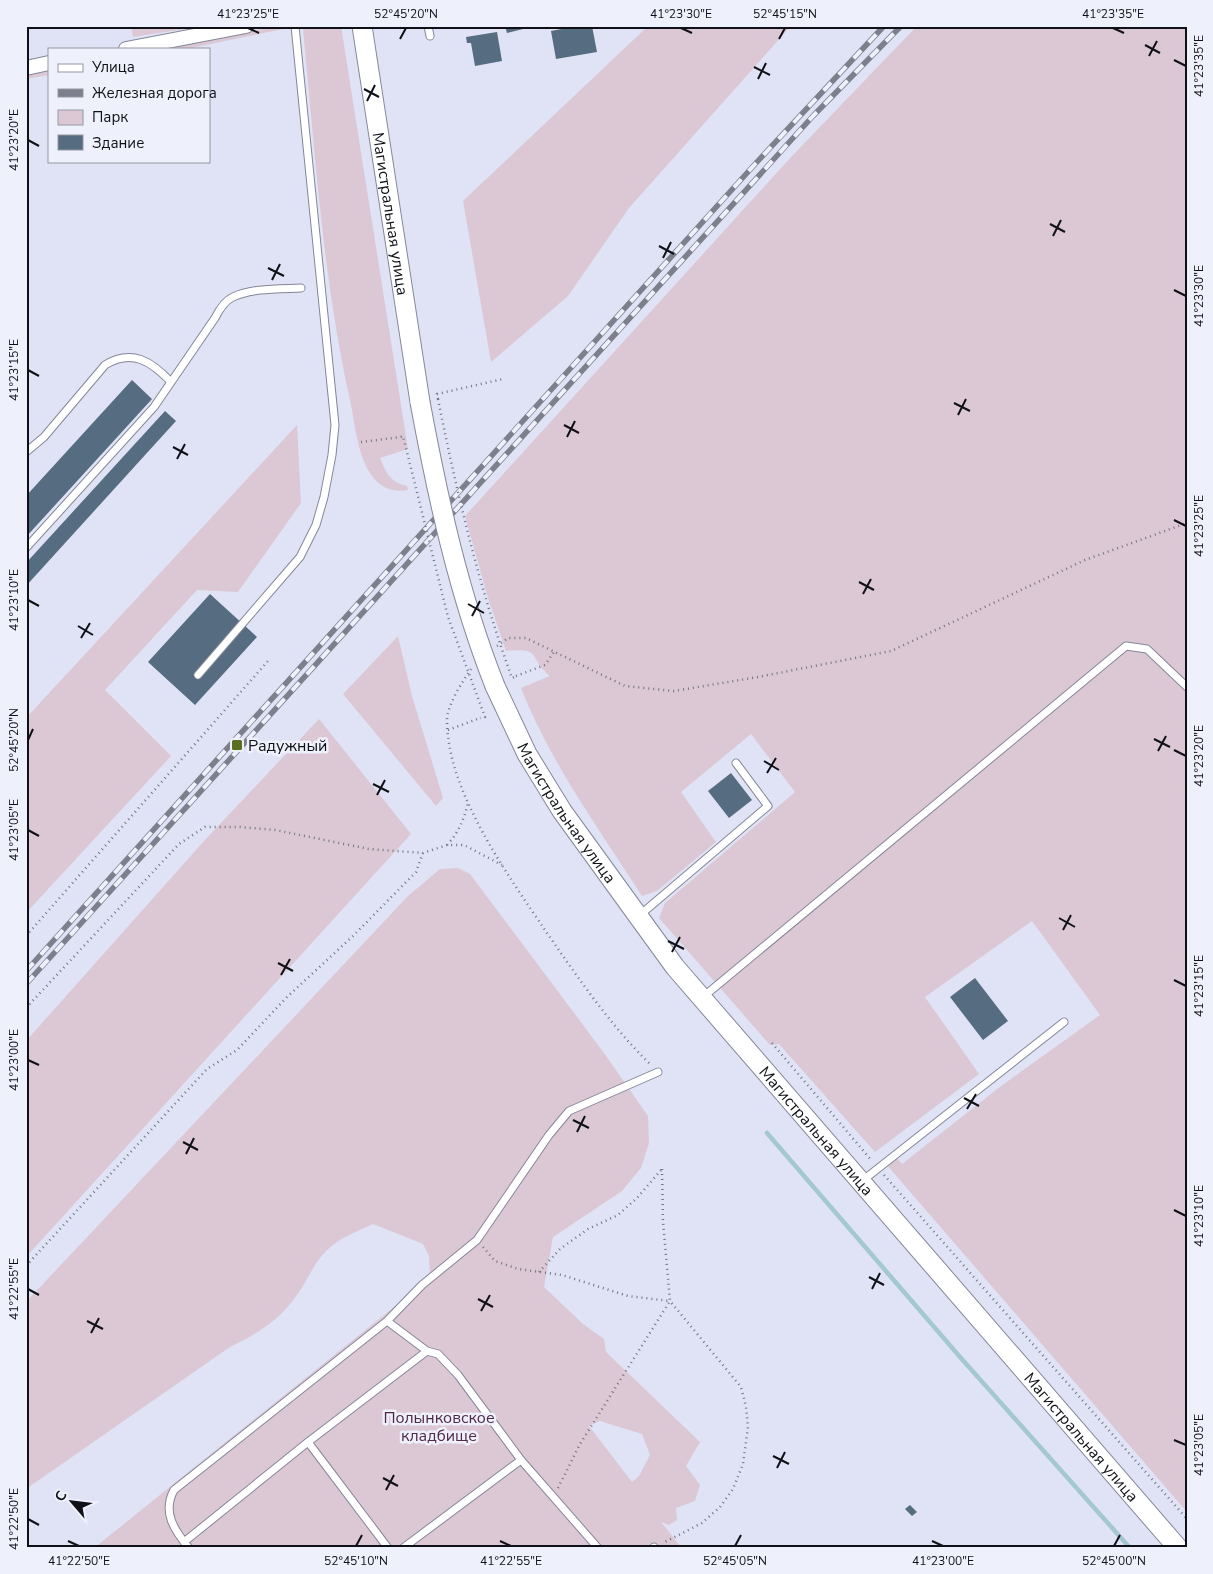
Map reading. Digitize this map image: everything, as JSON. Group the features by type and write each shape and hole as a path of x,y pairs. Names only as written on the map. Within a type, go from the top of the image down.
{"main road":[{"name":"Магистральная улица","path":"362,26 420,402 444,522 474,628 495,686 527,754 557,803 637,917 701,999 862,1182 1178,1548"}],"street":[{"path":"131,48 246,26"},
{"path":"26,68 48,63"}],"lane":[{"path":"198,675 300,557 316,525 332,456 335,425 295,26"},
{"path":"428,26 430,36"},
{"path":"26,548 154,407 221,307 232,297 268,290 301,288"},
{"path":"26,452 44,437 106,365 118,357 144,360 171,382"},
{"path":"701,999 1126,646 1147,649 1187,687"},
{"path":"637,917 768,806 736,763"},
{"path":"862,1182 1064,1022"},
{"path":"189,1548 167,1508 174,1490 387,1321 422,1286 477,1240 549,1135 569,1111 658,1072"},
{"path":"387,1321 427,1351 438,1354 458,1375 521,1460 598,1548"},
{"path":"184,1542 308,1442 427,1351"},
{"path":"308,1442 388,1548"},
{"path":"404,1548 521,1460"}],"path":[{"path":"503,379 437,394 465,524 486,603 512,678 545,665 554,652"},
{"path":"361,442 403,436 448,617 484,716 448,730"},
{"path":"493,648 508,638 526,638 624,686 674,691 848,660 891,651 1085,560 1187,523"},
{"path":"26,936 268,661"},
{"path":"474,665 458,689 447,718 452,760 472,814 590,995 658,1072"},
{"path":"447,845 456,835 468,803"},
{"path":"26,1008 179,844 205,827 275,830 368,849 423,853 447,845 464,846 504,865"},
{"path":"26,1266 207,1069 238,1050 287,997 353,936 416,872 423,853"},
{"path":"772,1043 878,1168 1187,1519"},
{"path":"538,1272 560,1249 588,1229 618,1215 637,1198 662,1169 663,1222 670,1301 740,1387 746,1406 747,1445 743,1464 733,1489 720,1507 702,1523 654,1548"},
{"path":"477,1240 494,1261 518,1269 562,1275 628,1296 670,1301"},
{"path":"553,1498 580,1444 670,1301"}],"green space":[{"path":"131,26 204,26 133,37"},
{"path":"277,26 298,26 191,48 168,48"},
{"path":"306,26 341,26 408,449 380,458 384,468 393,480 407,486 408,490 391,490 377,482 366,465 357,438 326,262 303,29"},
{"path":"648,26 791,26 629,208 568,296 491,362 463,201"},
{"path":"917,26 1187,26 1187,1512 886,1164 895,1156 902,1164 1001,1086 1100,1015 1032,921 925,997 979,1074 875,1152 779,1044 770,1045 659,918 665,903 795,792 751,734 681,792 716,842 657,891 642,896 576,795 533,715 521,688 550,676 543,670 530,652 506,651 488,598 465,516 792,156"},
{"path":"48,70 48,75 26,79 26,75"},
{"path":"297,425 301,503 238,592 197,590 105,690 171,756 26,913 26,718"},
{"path":"398,636 412,696 443,798 436,806 343,694"},
{"path":"319,719 411,834 26,1257 26,1041 204,841"},
{"name":"Полынковское кладбище","path":"458,868 470,874 604,1053 648,1116 649,1143 641,1168 622,1191 553,1237 544,1287 583,1324 604,1339 606,1352 700,1442 686,1466 700,1485 695,1501 676,1508 677,1520 669,1525 661,1522 682,1548 94,1548 430,1278 429,1256 423,1244 373,1224 349,1235 331,1246 321,1256 294,1299 273,1321 257,1333 230,1347 26,1489 26,1302 408,896 440,869","holes":["600,1421 642,1434 650,1455 639,1476 632,1482 589,1426"]}],"building":[{"path":"505,26 531,26 531,27 507,33"},
{"path":"577,26 592,26 597,52 556,59 551,31"},
{"path":"497,32 502,61 475,66 471,43 467,43 466,37"},
{"path":"132,380 152,399 26,537 26,496"},
{"path":"165,411 176,421 26,586 26,563"},
{"path":"210,594 257,637 195,705 148,662"},
{"path":"731,773 752,800 729,818 708,791"},
{"path":"975,978 1008,1021 983,1040 950,997"},
{"path":"910,1505 917,1512 912,1516 905,1509"}],"waterway":[{"path":"767,1133 960,1357 1130,1548"}],"railway":[{"path":"26,971 756,163 884,26"},
{"path":"26,984 813,116 901,26"}],"place":[{"name":"Радужный","path":"237,745"}]}
